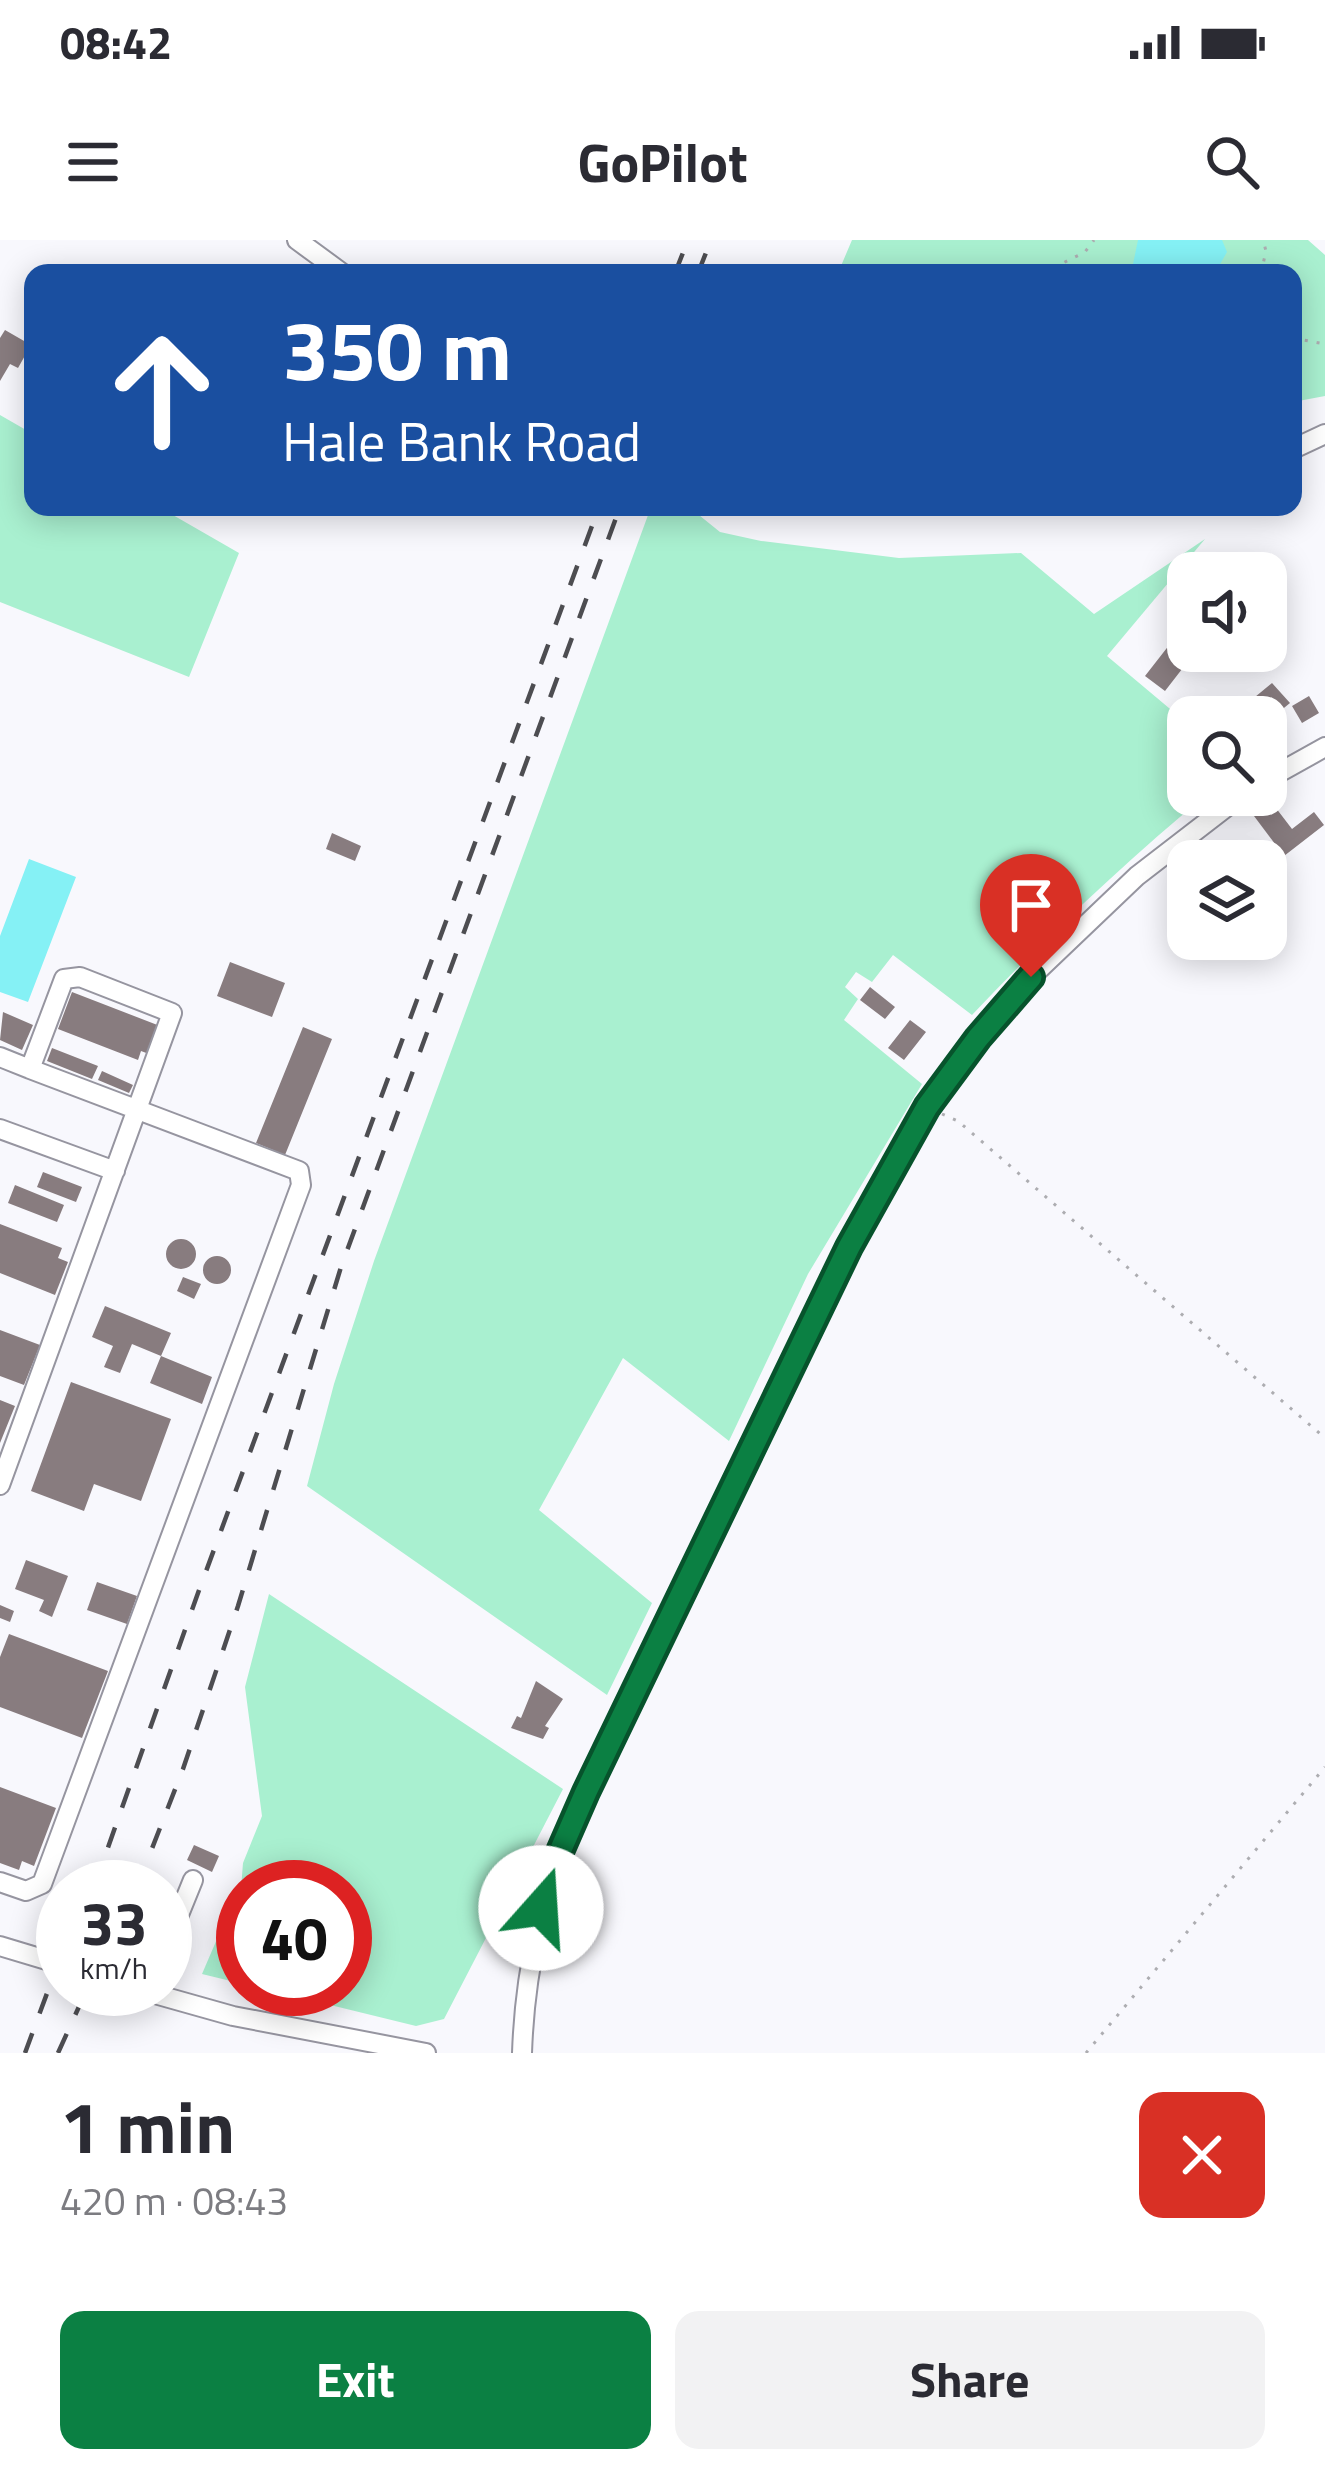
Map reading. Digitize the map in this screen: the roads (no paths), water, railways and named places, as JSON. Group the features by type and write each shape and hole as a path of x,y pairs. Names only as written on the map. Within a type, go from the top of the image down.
{"street":[{"path":"297,240 330,264"},
{"path":"1287,769 1325,747"},
{"path":"522,2053 530,1954 551,1872 849,1247 927,1107 1031,977 1137,876 1215,816"},
{"path":"0,1484 172,1012 80,977 64,979 30,1069"},
{"path":"0,1057 298,1171 301,1185 42,1884 26,1891 0,1882"},
{"path":"0,1129 115,1171"},
{"path":"0,1946 36,1957"},
{"path":"192,2004 426,2053"}],"water":[{"path":"1138,240 1222,240 1227,252 1220,264 1133,264"},
{"path":"29,859 76,877 28,1002 0,992 0,936"}],"railway":[{"path":"679,264 688,240"},
{"path":"702,264 711,240"},
{"path":"104,1860 596,516"},
{"path":"148,1860 238,1606 341,1267 617,516"},
{"path":"25,2053 39,2016"},
{"path":"58,2053 75,2016"}]}
